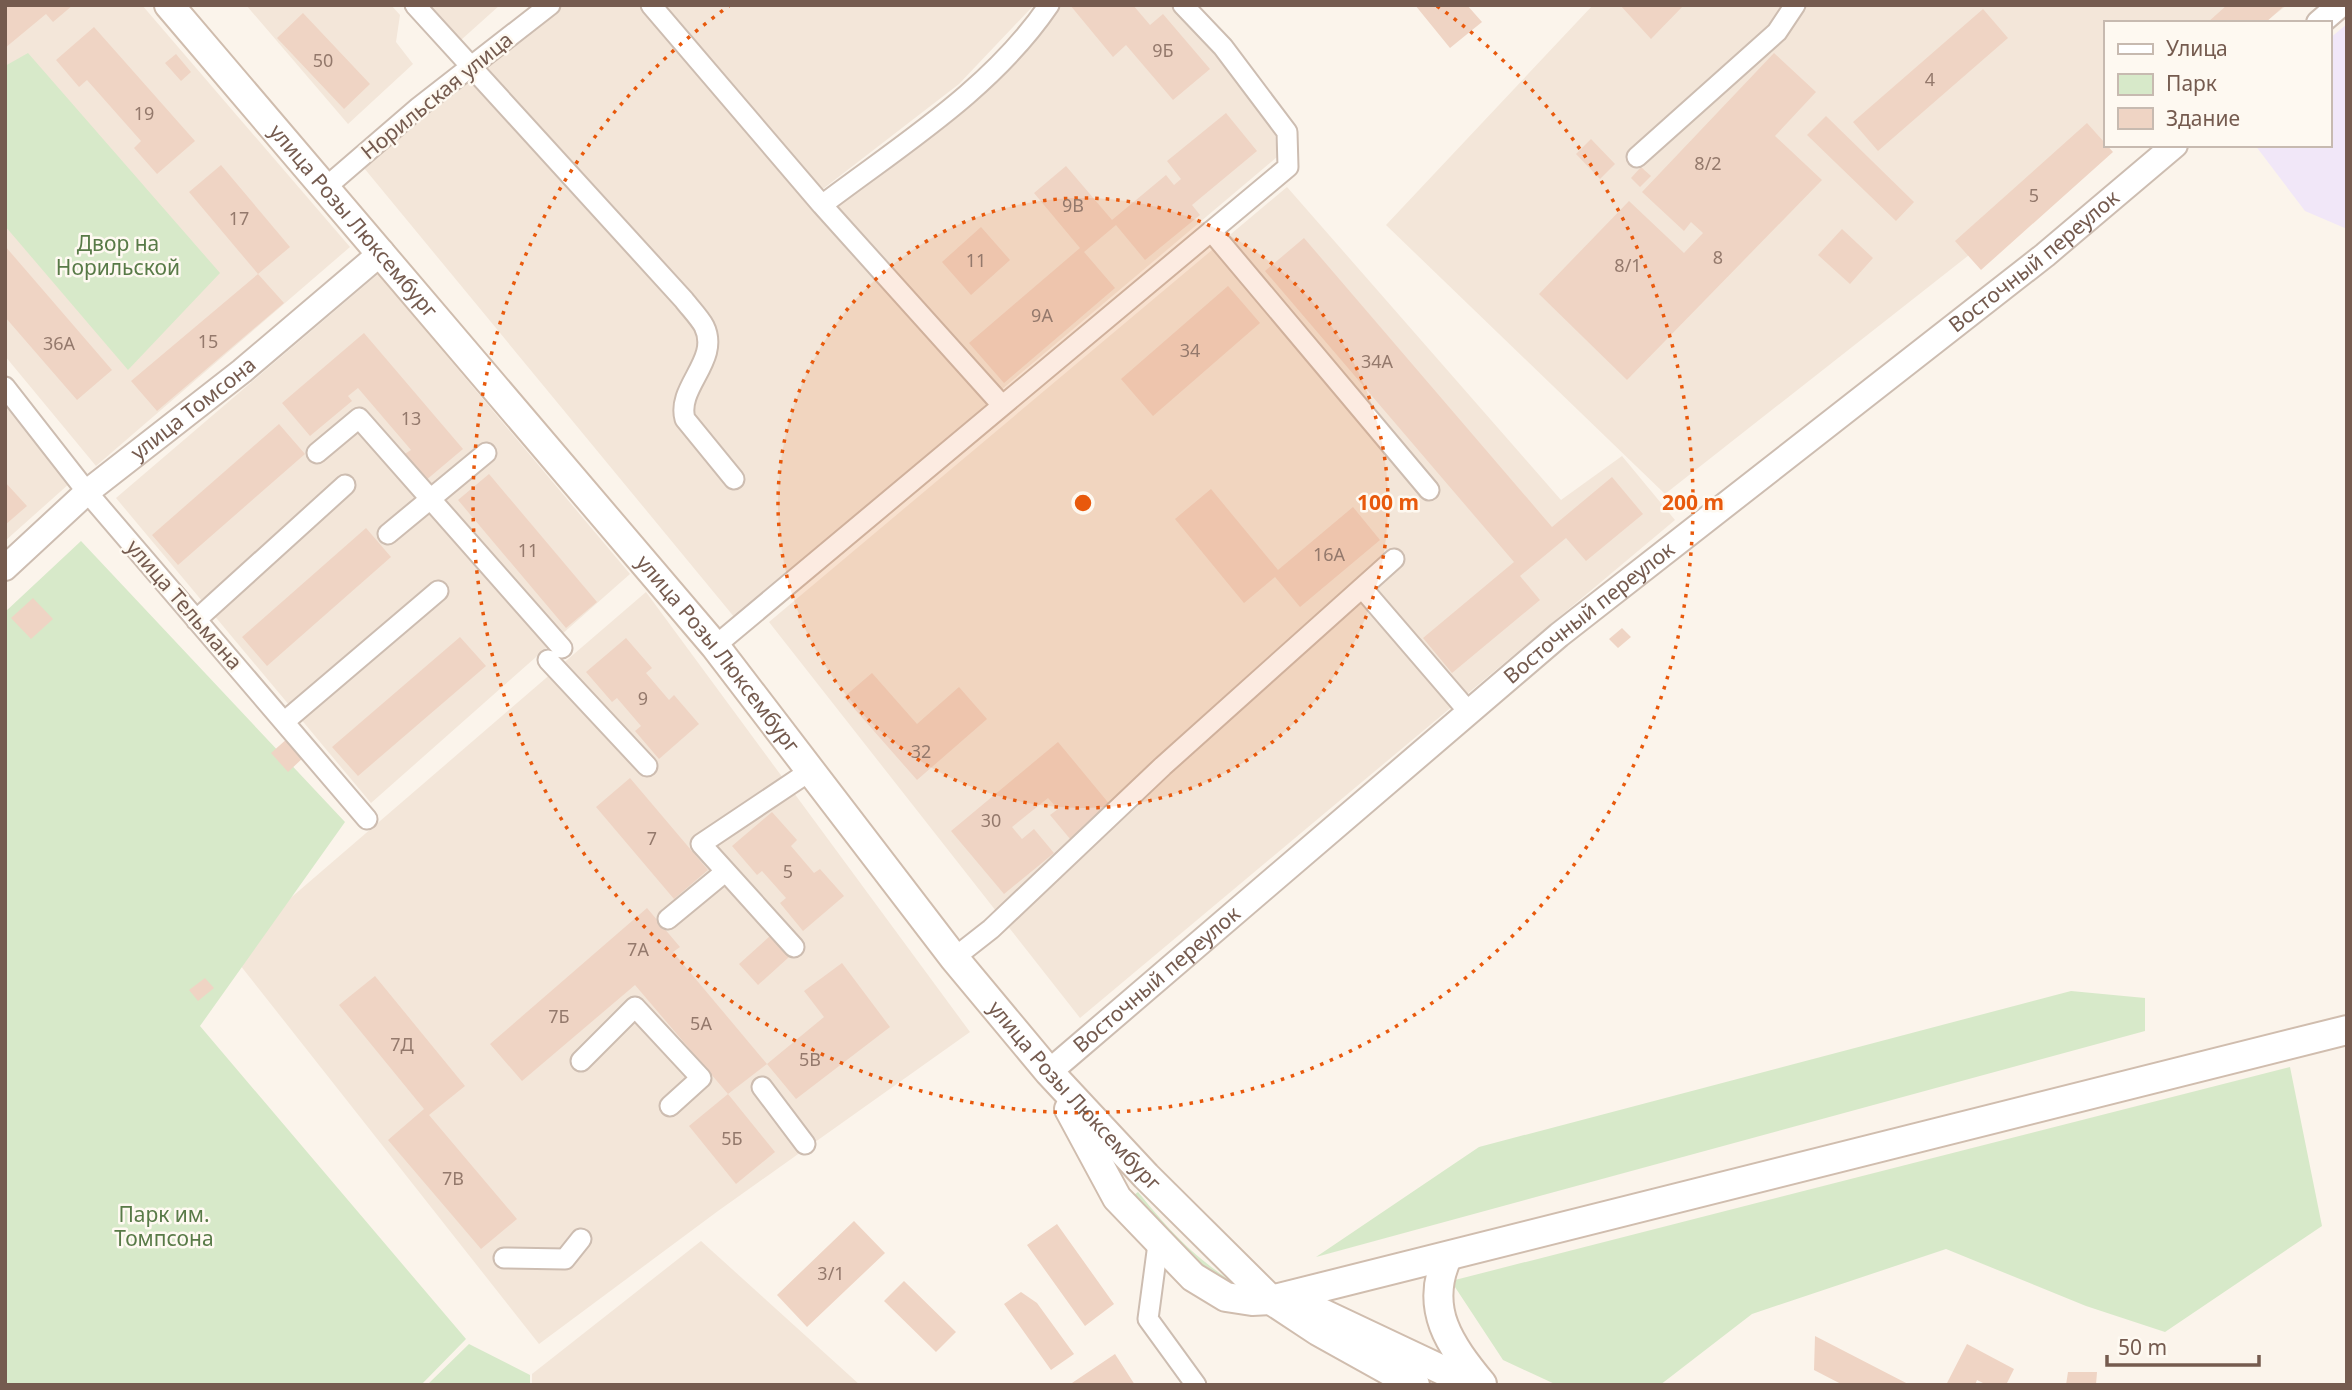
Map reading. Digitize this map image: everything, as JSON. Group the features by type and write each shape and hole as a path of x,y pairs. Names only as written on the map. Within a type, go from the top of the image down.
{"main road":[{"name":"улица Розы Люксембург","path":"170,5 715,646 954,958 1049,1072 1146,1176 1271,1300 1318,1331 1415,1385"},
{"path":"1271,1300 2347,1030"},
{"path":"1049,1072 1117,1198 1158,1244 1193,1277 1226,1297 1301,1303 1475,1385"},
{"path":"1447,1258 1438,1278 1444,1327 1452,1347 1482,1385"}],"street":[{"path":"415,5 684,300 704,327 708,342 705,360 683,410 685,419 734,479"},
{"name":"Норильская улица","path":"325,188 471,66 550,5"},
{"path":"652,5 822,205 1001,404"},
{"path":"822,205 965,97 1032,30 1049,5"},
{"path":"715,646 1001,404 1288,167 1287,132 1223,47 1183,5"},
{"path":"1637,157 1777,32 1795,5"},
{"path":"2321,21 2340,5"},
{"name":"Восточный переулок","path":"1049,1072 1158,982 1559,635 2045,255 2173,147"},
{"path":"1212,231 1429,490"},
{"name":"улица Томсона","path":"5,568 87,492 243,371 382,252"},
{"name":"улица Тельмана","path":"5,387 87,492 368,819"},
{"path":"317,453 359,418 430,499 647,766"},
{"path":"388,534 486,453"},
{"path":"196,620 345,485"},
{"path":"954,958 991,929 1163,766 1394,559"},
{"path":"1363,589 1468,711"},
{"path":"284,722 438,591"},
{"path":"794,947 701,844 810,771"},
{"path":"668,919 725,872"},
{"path":"581,1061 635,1007 701,1078 670,1106"},
{"path":"762,1087 805,1144"},
{"path":"504,1258 565,1259 581,1239"},
{"path":"1158,1244 1148,1320 1196,1385"}],"shaded area":[{"path":"5,5 142,5 350,247 96,466 5,356"},
{"path":"246,5 391,5 400,15 396,42 413,64 348,124"},
{"path":"429,5 500,5 461,40"},
{"path":"559,5 642,5 993,404 735,618 364,168"},
{"path":"661,5 1034,5 959,84 819,192"},
{"path":"1057,5 1175,5 1220,52 1275,131 1277,157 1001,390 837,206 969,106 1039,34"},
{"path":"1593,5 2287,5 2267,21 2104,21 2104,147 2106,147 1665,494 1386,225"},
{"path":"2347,24 2347,229 2305,211 2257,147 2331,147 2331,37"},
{"path":"1287,187 1561,500 1622,456 1675,520 1080,1018 769,622"},
{"path":"378,274 630,574 371,803 116,498"},
{"path":"5,406 70,483 5,541"},
{"path":"646,592 970,1032 718,1211 539,1344 229,951"},
{"path":"701,1241 860,1385 532,1385 532,1374"}],"green space":[{"name":"Двор на Норильской","path":"28,53 220,273 128,370 5,226 5,66"},
{"name":"Парк им. Томпсона","path":"81,541 345,822 200,1026 466,1339 421,1385 5,1385 5,612"},
{"path":"2071,991 2145,998 2145,1031 1316,1257 1479,1147"},
{"path":"2290,1067 2322,1226 2165,1332 2086,1306 1946,1249 1752,1314 1660,1385 1557,1385 1503,1360 1451,1281"},
{"path":"1138,1192 1186,1245 1243,1289 1209,1274 1181,1252 1131,1197"},
{"path":"469,1344 530,1375 530,1385 427,1385"}],"building":[{"path":"5,5 73,5 53,22 46,14 5,48"},
{"path":"1070,5 1133,5 1150,25 1163,14 1210,69 1173,100 1126,45 1113,57"},
{"path":"1415,5 1467,5 1482,22 1450,48"},
{"path":"1620,5 1684,5 1651,39"},
{"path":"2227,5 2285,5 2267,21 2209,21"},
{"path":"1983,9 2008,38 1878,151 1853,122"},
{"path":"303,13 370,84 344,109 277,38"},
{"path":"94,27 195,141 157,174 134,148 141,141 87,80 79,87 56,60"},
{"path":"1774,53 1816,92 1775,136 1822,180 1627,380 1539,294 1629,201 1684,253 1703,233 1691,222 1684,231 1642,192"},
{"path":"176,54 191,72 181,81 165,63"},
{"path":"1226,113 1257,151 1192,205 1200,215 1145,260 1116,225 1084,252 1115,288 1004,383 969,343 1080,248 1034,193 1066,166 1112,220 1166,175 1174,185 1181,179 1167,161"},
{"path":"1826,116 1914,202 1896,221 1807,135"},
{"path":"2087,123 2104,142 2104,147 2109,147 2113,152 1981,270 1955,241"},
{"path":"1591,139 1615,164 1600,179 1576,154"},
{"path":"221,165 290,247 258,274 189,192"},
{"path":"1641,167 1651,176 1640,187 1631,178"},
{"path":"981,227 1010,260 971,295 942,262"},
{"path":"1842,229 1873,258 1850,284 1818,255"},
{"path":"1304,238 1552,527 1612,477 1643,514 1586,561 1566,538 1520,576 1540,600 1452,673 1423,638 1514,562 1265,271"},
{"path":"5,246 112,370 77,400 5,317"},
{"path":"258,274 284,303 157,411 131,381"},
{"path":"1228,286 1260,323 1153,416 1121,379"},
{"path":"364,333 463,449 425,481 403,455 411,450 358,388 348,396 352,401 310,436 282,403"},
{"path":"279,424 305,454 178,565 152,535"},
{"path":"489,474 597,602 566,628 458,500"},
{"path":"5,482 27,506 5,525"},
{"path":"1211,489 1278,570 1353,507 1380,540 1300,607 1275,577 1244,603 1175,519"},
{"path":"366,528 391,557 267,666 242,637"},
{"path":"33,598 53,619 31,639 11,618"},
{"path":"1622,628 1631,637 1618,648 1609,639"},
{"path":"460,637 486,666 358,776 332,747"},
{"path":"626,638 652,668 646,673 669,700 674,695 699,724 659,759 635,731 641,726 617,698 612,702 586,672"},
{"path":"872,673 917,724 959,687 987,719 917,780 844,697"},
{"path":"288,738 305,756 288,772 271,753"},
{"path":"1058,742 1111,806 1071,840 1050,815 1058,809 1048,798 1012,827 1022,839 1034,829 1054,853 1004,894 951,831"},
{"path":"630,778 708,870 674,899 596,807"},
{"path":"772,812 797,840 791,846 814,873 820,869 844,896 803,931 780,903 786,898 762,871 757,875 732,846"},
{"path":"647,908 680,947 673,952 767,1064 728,1094 635,985 522,1081 490,1044"},
{"path":"770,936 789,957 758,985 739,964"},
{"path":"842,963 890,1027 796,1099 767,1064 824,1017 804,991"},
{"path":"375,976 465,1086 429,1115 517,1219 481,1249 388,1140 424,1109 339,1005"},
{"path":"205,978 214,988 198,1001 189,990"},
{"path":"728,1094 775,1152 736,1184 689,1126"},
{"path":"854,1221 885,1253 807,1327 777,1295"},
{"path":"1057,1224 1114,1304 1085,1326 1027,1245"},
{"path":"904,1281 956,1332 936,1352 884,1301"},
{"path":"1021,1292 1037,1303 1074,1354 1051,1370 1004,1304"},
{"path":"1815,1336 1910,1385 1843,1385 1814,1370"},
{"path":"1967,1344 2014,1369 2006,1385 1987,1385 1977,1380 1975,1385 1946,1385"},
{"path":"1115,1354 1135,1385 1069,1385"},
{"path":"2068,1372 2097,1372 2096,1385 2066,1385"}]}
